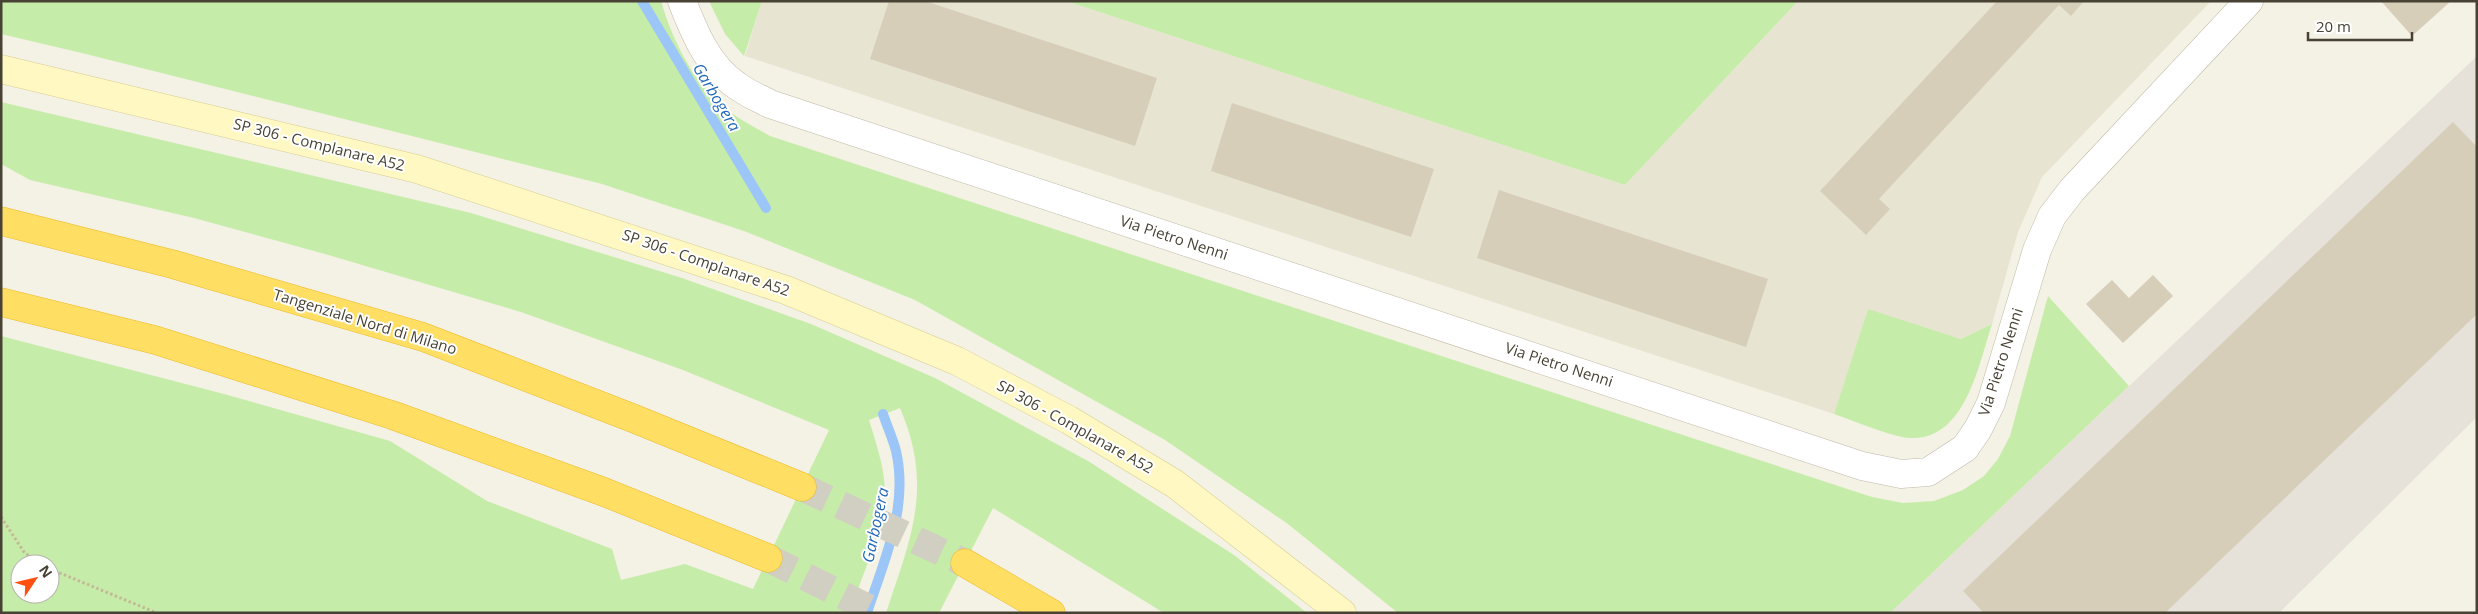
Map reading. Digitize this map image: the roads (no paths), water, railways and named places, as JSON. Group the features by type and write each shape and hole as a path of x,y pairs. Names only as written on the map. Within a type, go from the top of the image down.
{"highway":[{"name":"Tangenziale Nord di Milano","path":"1,221 172,264 423,337 635,419 802,487"},
{"path":"1,302 155,340 392,414 604,492 768,558"},
{"path":"965,563 1052,613"}],"main road":[{"name":"SP 306 - Complanare A52","path":"1,69 417,168 606,229 795,294 957,361 1116,447 1175,484 1342,613"}],"street":[{"name":"Via Pietro Nenni","path":"682,1 702,46 716,67 735,85 770,104 1862,466 1901,474 1928,472 1965,448 1978,430 1990,403 2037,250 2052,216 2072,190 2249,1"}],"waterway":[{"name":"Garbogera","path":"642,1 766,208"},
{"name":"Garbogera","path":"867,613 893,534 899,493 896,451 883,414"}],"tunnel":[{"path":"802,487 965,563"},
{"path":"768,558 878,613"}]}
